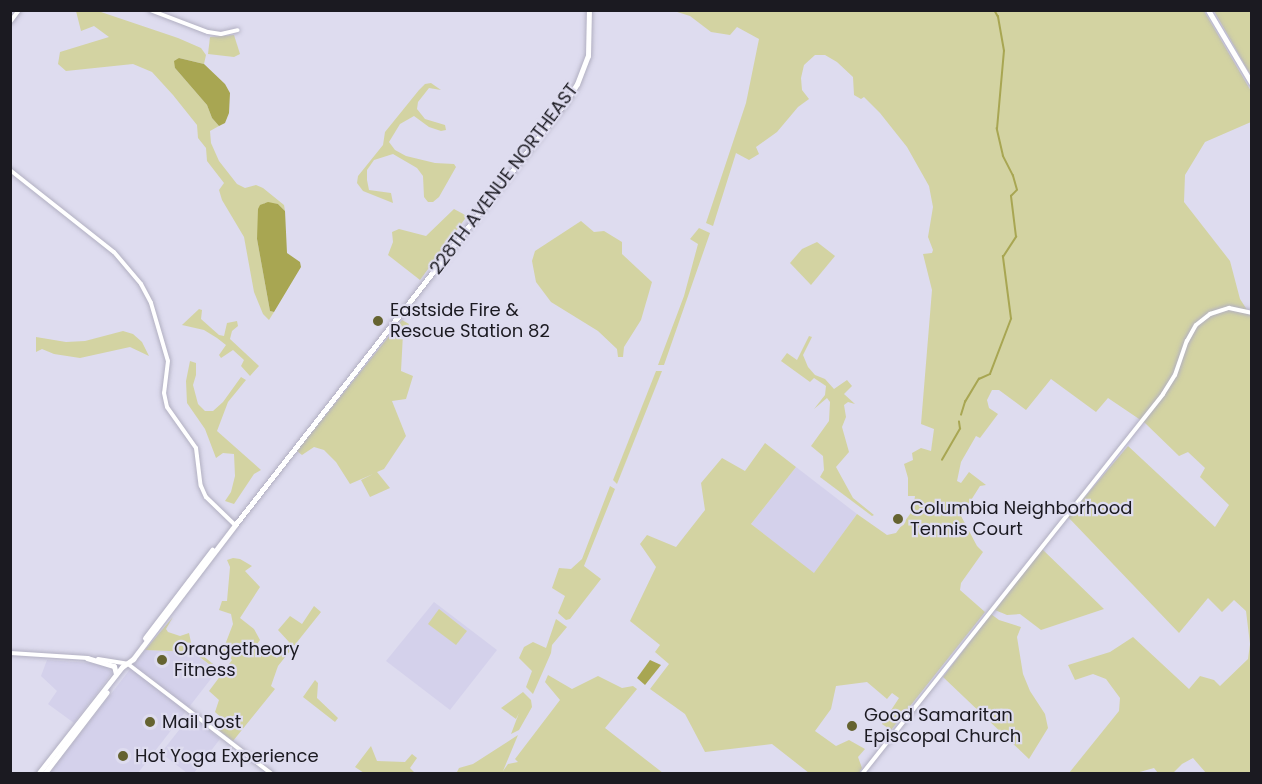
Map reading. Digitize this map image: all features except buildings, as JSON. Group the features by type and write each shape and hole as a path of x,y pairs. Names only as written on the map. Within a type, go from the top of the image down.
{"main road":[{"name":"228TH AVENUE NORTHEAST","path":"38,774 172,609 565,103 577,84 588,56 589,10"},
{"path":"1208,10 1251,84"},
{"name":"228TH AVENUE NORTHEAST","path":"44,774 82,724 99,696 128,664 130,657 209,554 235,525"},
{"path":"209,554 220,546"},
{"path":"172,609 180,592"},
{"path":"87,658 114,666 116,675"},
{"path":"56,758 61,744"}],"street":[{"path":"10,22 20,10"},
{"path":"150,10 208,32 221,34 238,30"},
{"path":"10,170 114,252 141,284 151,303 168,361 165,400 196,448 201,486 209,502 235,525"},
{"path":"862,774 1163,394 1175,375 1187,341 1196,325 1210,314 1229,308 1251,313"},
{"path":"10,653 87,658 128,664 272,774"}],"shaded area":[{"path":"179,58 204,64 225,84 230,93 229,113 225,123 219,126 212,118 207,105 175,68 174,61"},
{"path":"268,202 278,204 285,211 287,253 300,262 301,267 274,312 270,311 257,239 258,209 260,205"},
{"path":"796,467 857,514 814,574 751,524"},
{"path":"434,602 497,650 450,710 386,661"},
{"path":"145,650 193,652 217,671 138,773 49,774"},
{"path":"47,660 105,664 112,673 74,723 48,704 57,691 41,676"},
{"path":"650,660 661,665 645,685 637,678"},
{"path":"190,716 220,739 194,773 187,773 161,753"}],"green space":[{"path":"76,11 98,11 178,38 201,48 206,55 204,64 179,58 175,68 207,105 212,118 219,126 210,131 211,143 219,161 237,184 245,188 256,185 263,188 284,205 285,211 278,204 264,203 257,239 270,311 274,312 269,320 263,314 254,292 244,237 222,200 219,190 224,183 207,161 206,148 198,138 197,125 173,95 152,72 133,64 66,71 58,64 60,52 109,37 94,26 81,31"},
{"path":"674,11 1204,11 1251,91 1251,122 1205,142 1185,175 1184,202 1230,261 1240,299 1251,316 1251,773 1206,773 1193,758 1173,773 1158,773 1154,768 1136,773 1069,773 1119,711 1120,698 1106,679 1093,674 1075,680 1068,665 1110,652 1133,637 1189,689 1200,676 1214,680 1220,686 1248,659 1250,644 1246,611 1234,600 1222,612 1208,598 1179,633 1068,517 1128,446 1215,527 1229,505 1200,477 1205,468 1188,452 1179,456 1145,423 1108,398 1096,412 1051,379 1026,410 999,390 992,390 987,400 989,408 998,414 980,438 976,436 961,462 957,481 961,483 969,472 986,485 980,486 961,516 977,546 983,552 961,583 960,590 985,612 891,730 882,724 899,698 892,693 887,699 867,682 836,686 831,709 815,731 836,746 849,740 865,749 858,757 862,768 859,773 809,773 772,744 705,752 685,714 650,689 669,664 655,652 660,645 630,621 656,567 640,544 647,535 676,547 705,510 701,483 722,458 745,471 765,443 796,467 751,524 814,573 857,514 887,535 896,533 913,510 915,496 908,496 908,478 904,464 913,460 912,453 921,448 931,451 934,429 921,424 932,290 923,254 932,253 933,250 928,237 933,207 929,186 907,147 864,97 861,99 854,95 853,77 837,62 825,55 815,55 804,65 801,78 802,90 809,99 798,107 777,132 756,147 759,154 749,160 736,153 713,226 706,223 746,103 759,39 737,27 730,35 711,32 690,16"},
{"path":"1214,11 1251,11 1251,76 1229,37"},
{"path":"234,35 240,54 234,57 208,54 210,37"},
{"path":"431,83 441,90 429,88 418,102 417,109 425,119 445,125 446,130 441,131 429,127 414,116 400,124 389,142 395,150 406,156 435,163 454,164 456,167 439,197 433,202 428,202 424,197 423,176 417,168 393,154 374,160 367,170 367,180 369,190 391,193 393,203 363,191 357,183 358,176 383,145 385,132 419,90 425,84"},
{"path":"454,209 467,216 420,280 388,255 393,242 392,232 399,229 426,236"},
{"path":"581,221 594,232 604,231 622,242 622,254 652,282 641,320 624,347 623,357 618,357 617,349 598,331 551,302 536,282 532,261 535,251"},
{"path":"699,228 710,233 664,365 658,365 684,296 698,244 690,239"},
{"path":"817,242 835,256 811,285 790,263 802,249"},
{"path":"199,309 202,310 201,319 219,335 224,336 227,323 237,321 238,326 232,331 230,339 259,366 250,376 241,366 244,360 233,350 221,358 219,355 226,345 217,338 204,330 182,325"},
{"path":"402,320 409,324 403,334 401,371 413,376 406,399 392,401 406,436 384,469 377,472 390,488 370,497 361,480 373,474 350,484 336,462 324,450 314,447 302,455 297,451"},
{"path":"123,331 133,334 142,342 149,356 130,347 80,358 54,354 42,349 36,352 36,337 66,342 85,341"},
{"path":"809,336 812,337 803,355 808,367 815,375 825,379 834,389 847,380 852,386 844,394 855,404 848,402 844,405 846,417 842,427 849,452 836,467 853,498 874,515 872,516 820,477 824,470 823,456 811,446 829,421 830,402 827,398 814,409 825,395 826,386 814,378 810,382 781,361 787,353 797,360"},
{"path":"190,361 196,363 193,385 198,404 205,411 213,411 223,402 241,377 246,380 228,402 217,431 261,470 254,474 234,504 225,501 231,492 235,476 234,454 223,453 216,458 205,429 187,403 186,381"},
{"path":"656,371 662,371 617,484 613,480"},
{"path":"610,486 615,489 584,566 601,579 570,619 566,620 558,613 565,596 552,588 559,568 571,569 582,559"},
{"path":"1042,549 1104,609 1041,630 1020,614 1007,615 995,610"},
{"path":"233,558 252,566 245,571 260,587 240,618 254,629 260,640 255,647 267,657 271,653 277,658 289,642 278,630 290,616 302,624 314,606 321,612 278,666 271,686 275,689 233,741 217,729 224,720 215,712 219,700 209,691 221,675 218,671 193,652 145,650 173,617 166,629 168,632 180,636 189,633 192,647 223,672 232,660 223,650 233,624 231,614 219,610 222,601 227,601 230,567 227,560"},
{"path":"439,609 467,631 456,645 428,624"},
{"path":"991,614 999,620 1021,627 1017,637 1023,674 1030,691 1045,714 1048,728 1029,759 943,677"},
{"path":"556,619 567,627 552,645 551,653 533,694 526,687 532,671 519,658 524,647 533,642 546,648"},
{"path":"548,675 572,689 598,676 622,688 633,686 637,689 605,728 663,773 456,774 459,768 473,764 518,735 503,771 508,764 518,762 515,759 560,700 545,682"},
{"path":"315,680 318,683 317,698 338,718 335,722 303,697"},
{"path":"523,692 531,700 532,707 519,730 511,734 519,713 516,719 501,708"},
{"path":"371,746 377,761 405,762 412,754 417,758 410,768 415,773 364,773 355,767"}],"waterway":[{"path":"961,415 965,402 979,379 990,374 1011,319 1003,257 1016,237 1011,196 1017,190 1003,156 997,129 1004,51 998,17 994,10"},
{"path":"942,460 960,429 959,422"}],"place":[{"name":"Eastside Fire & Rescue Station 82","path":"378,321"},
{"name":"Columbia Neighborhood Tennis Court","path":"898,519"},
{"name":"Orangetheory Fitness","path":"162,660"},
{"name":"Mail Post","path":"150,722"},
{"name":"Good Samaritan Episcopal Church","path":"852,726"},
{"name":"Hot Yoga Experience","path":"123,756"}]}
